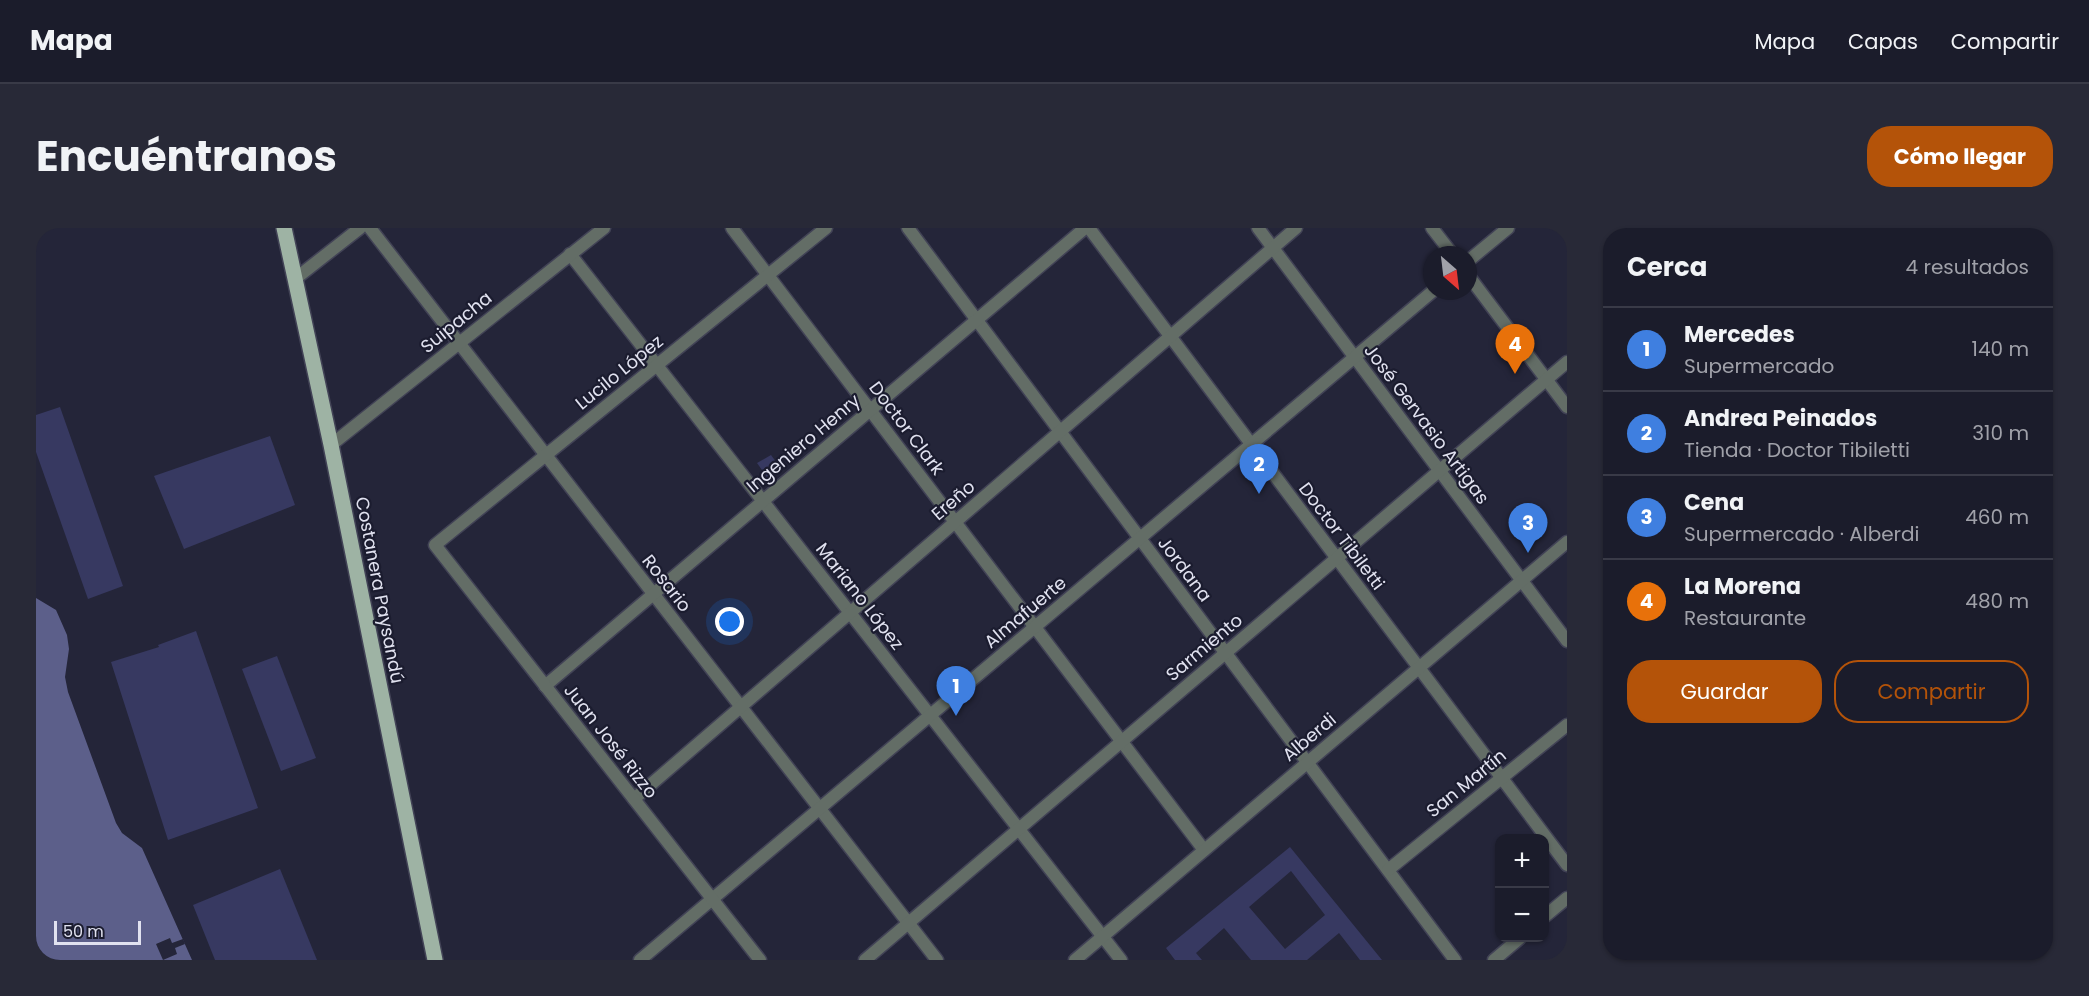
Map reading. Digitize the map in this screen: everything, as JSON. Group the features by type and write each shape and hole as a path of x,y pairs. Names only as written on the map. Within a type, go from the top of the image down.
{"main road":[{"name":"Costanera Paysandú","path":"284,228 331,445 435,960"}],"street":[{"path":"295,279 360,228"},
{"name":"Rosario","path":"370,228 937,960"},
{"name":"Suipacha","path":"331,445 604,228"},
{"name":"Doctor Clark","path":"732,228 1204,850"},
{"name":"Lucilo López","path":"435,545 826,228"},
{"name":"Jordana","path":"908,228 1455,960"},
{"name":"Ingeniero Henry","path":"545,686 1087,228"},
{"name":"Doctor Tibiletti","path":"1087,228 1567,865"},
{"name":"José Gervasio Artigas","path":"1258,228 1567,641"},
{"name":"Ereño","path":"634,799 1296,228"},
{"path":"1432,228 1446,246"},
{"path":"1477,254 1508,228"},
{"name":"Mariano López","path":"570,254 1121,960"},
{"path":"1477,287 1567,407"},
{"name":"Almafuerte","path":"640,960 1423,299"},
{"name":"Sarmiento","path":"865,960 1567,362"},
{"name":"Alberdi","path":"1075,960 1567,542"},
{"name":"Juan José Rizzo","path":"435,545 760,960"},
{"name":"San Martín","path":"1388,870 1567,725"},
{"path":"1549,914 1567,898"},
{"path":"1494,960 1515,942"}],"water":[{"path":"36,598 56,610 67,635 69,649 65,677 68,692 116,823 122,833 142,848 192,960 36,960"}],"pier":[{"path":"170,938 172,943 183,939 185,944 175,948 177,954 163,960 156,944"}],"building":[{"path":"60,407 123,586 88,599 36,452 36,415"},
{"path":"270,436 295,505 184,549 154,476"},
{"path":"771,455 779,466 767,477 757,463"},
{"path":"196,631 258,808 168,840 111,662 159,647 158,645"},
{"path":"277,656 316,758 281,771 242,669"},
{"path":"1290,847 1382,960 1360,960 1339,933 1307,960 1251,960 1224,928 1196,953 1202,960 1175,960 1166,948","holes":["1291,871 1325,915 1285,949 1249,907"]},
{"path":"280,869 317,960 215,960 193,905"}],"place":[{"name":"La Morena","path":"1515,374"},
{"name":"Andrea Peinados","path":"1259,494"},
{"name":"Cena","path":"1528,553"},
{"name":"Mercedes","path":"956,716"}]}
